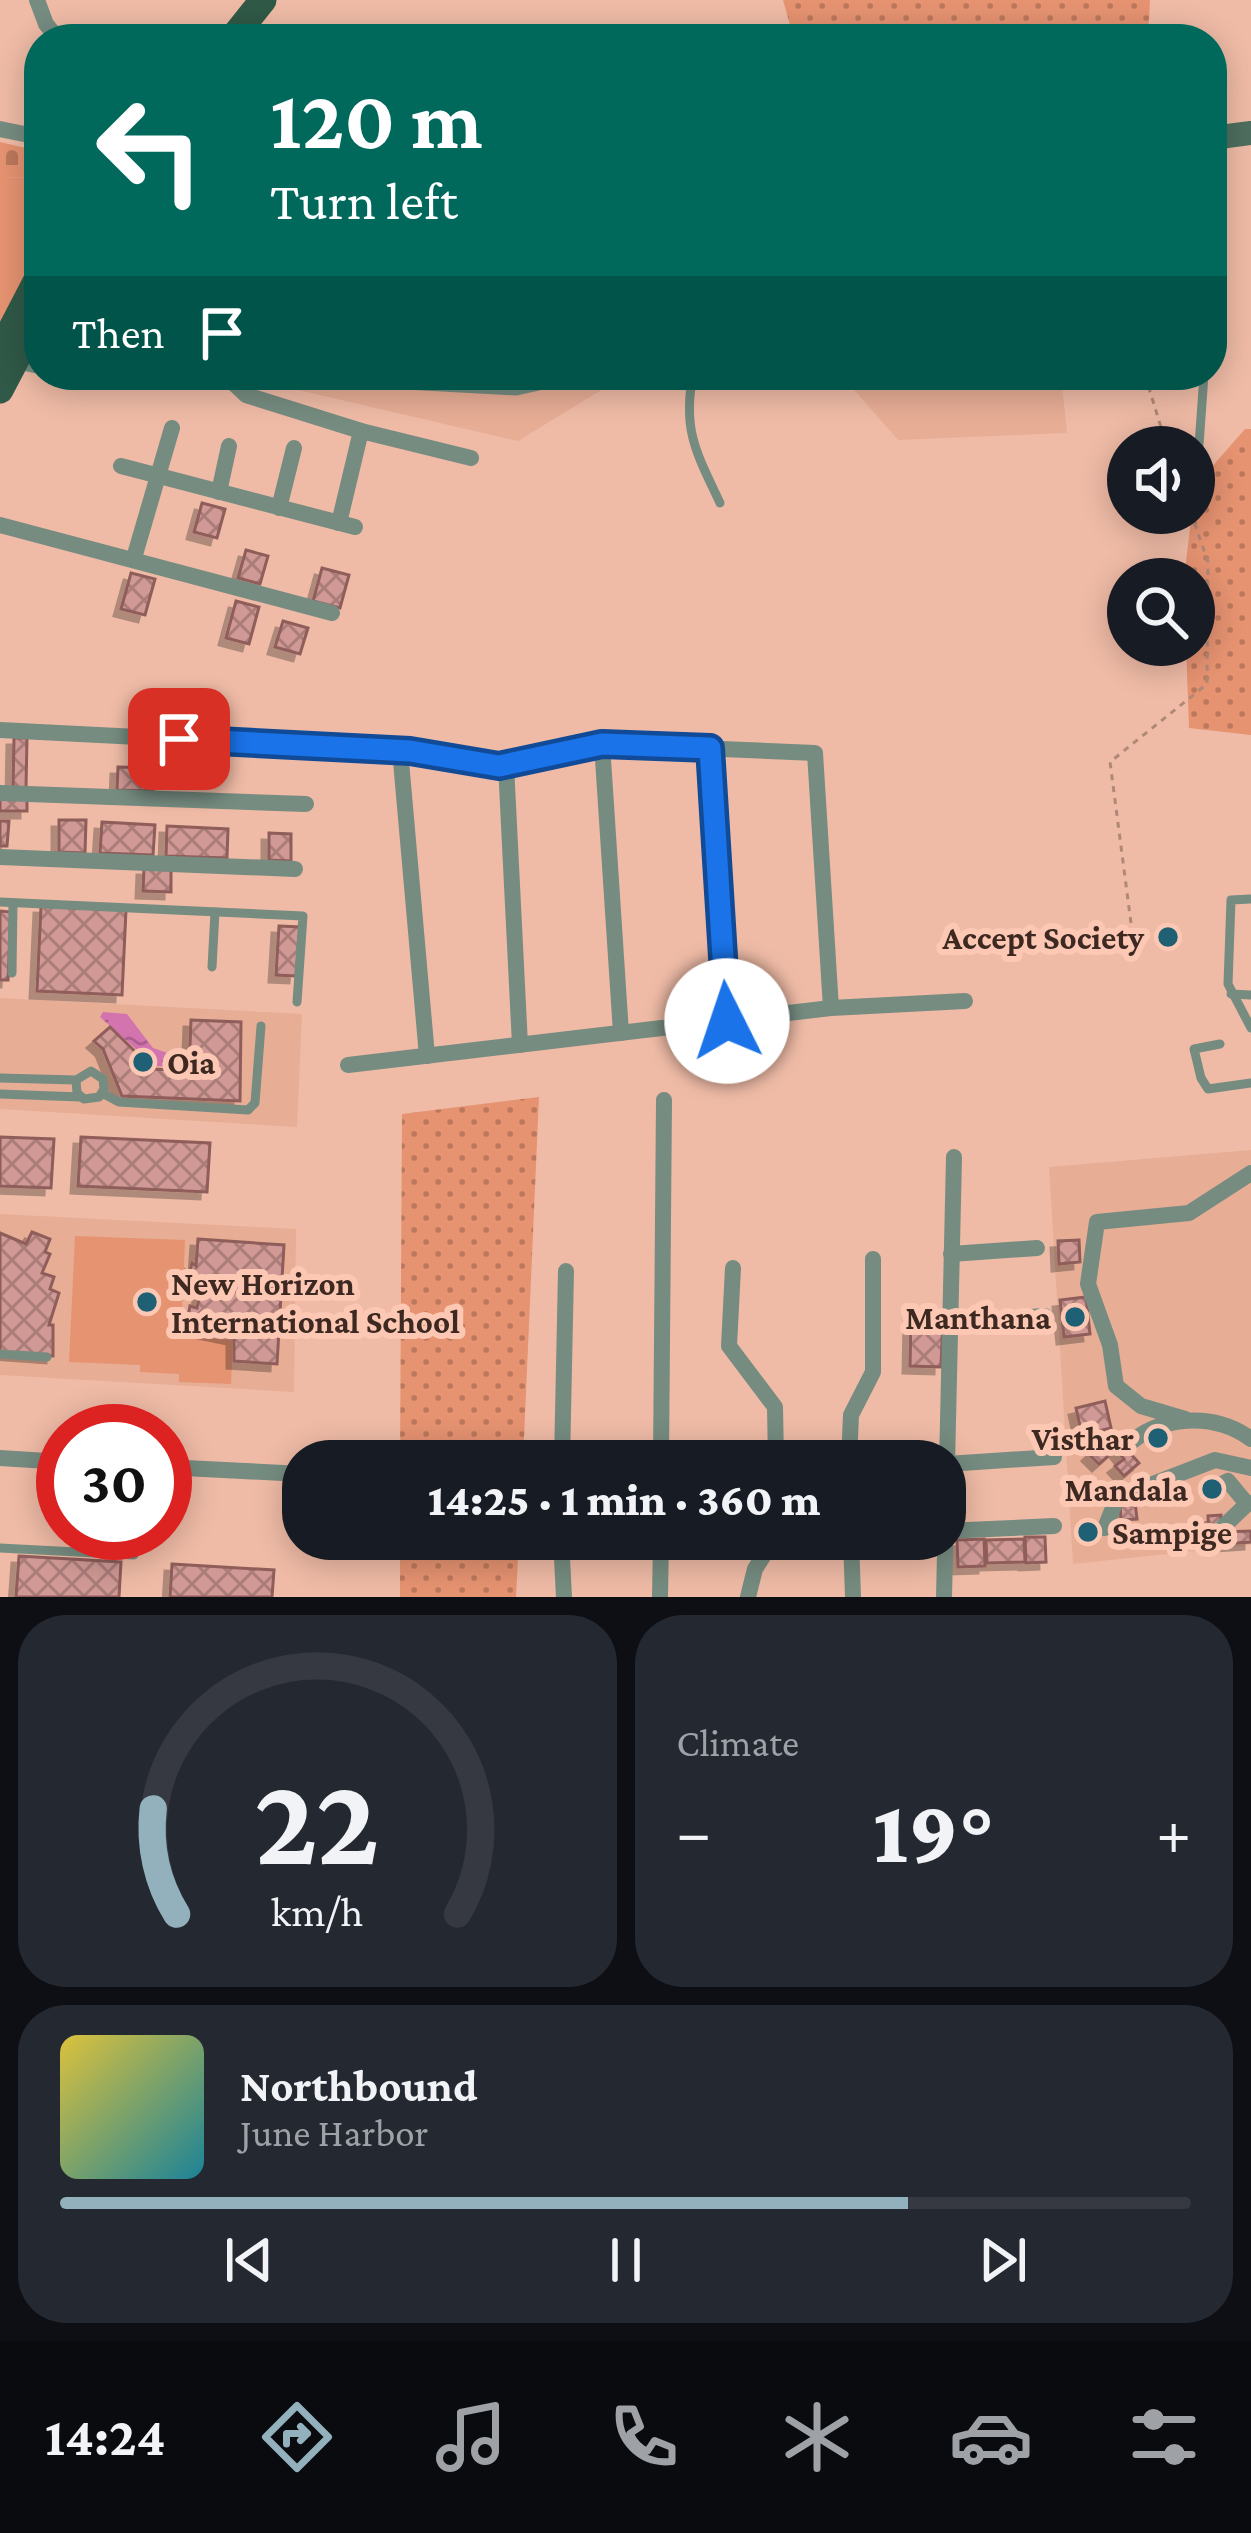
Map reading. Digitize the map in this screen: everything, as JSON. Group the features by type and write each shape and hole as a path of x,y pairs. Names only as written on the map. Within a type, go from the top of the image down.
{"main road":[{"path":"261,24 284,0"},
{"path":"0,390 24,326"}],"street":[{"path":"241,390 361,430 472,458"},
{"path":"134,558 172,428"},
{"path":"121,466 347,525 361,430"},
{"path":"218,492 229,446"},
{"path":"279,508 294,448"},
{"path":"0,525 332,613"},
{"path":"0,730 400,750 506,765 602,744 814,753 831,1009"},
{"path":"602,744 621,1033"},
{"path":"710,748 727,1021"},
{"path":"400,750 427,1056"},
{"path":"506,765 520,1045"},
{"path":"0,794 306,804"},
{"path":"0,856 295,869"},
{"path":"348,1065 831,1009 965,1000"},
{"path":"661,1440 664,1100"},
{"path":"947,1440 954,1157"},
{"path":"1251,1173 1189,1213 1096,1222 1088,1284 1110,1345 1116,1386 1141,1406 1224,1425 1251,1439"},
{"path":"951,1254 1037,1248"},
{"path":"850,1440 851,1415 873,1372 873,1259"},
{"path":"733,1268 729,1346 775,1407 776,1440"},
{"path":"562,1440 566,1271"},
{"path":"949,1322 1045,1316"},
{"path":"1127,1446 1144,1430 1185,1419"},
{"path":"966,1463 1054,1457"},
{"path":"0,1458 36,1460"},
{"path":"1105,1528 1117,1498 1153,1481 1214,1460 1251,1468"},
{"path":"192,1468 282,1473"},
{"path":"1218,1486 1228,1481 1239,1518"},
{"path":"966,1530 1054,1526"},
{"path":"562,1560 564,1597"},
{"path":"660,1597 661,1560"},
{"path":"748,1597 761,1560"},
{"path":"852,1560 853,1597"},
{"path":"944,1597 945,1560"}],"lane":[{"path":"690,390 689,436 720,503"},
{"path":"1200,426 1203,390"},
{"path":"1251,899 1231,900 1231,994 1251,1028"},
{"path":"0,902 303,916 297,1002"},
{"path":"12,973 14,903"},
{"path":"212,968 214,912"},
{"path":"1231,994 1251,994"},
{"path":"102,1093 119,1102 248,1110 255,1103 261,1026"},
{"path":"1220,1044 1194,1048 1203,1084 1208,1089 1251,1083"},
{"path":"0,1078 76,1080 86,1071 96,1072 104,1084 94,1099 0,1094"},
{"path":"76,1080 80,1096"},
{"path":"0,1354 47,1357"},
{"path":"0,1548 36,1550"}],"path":[{"path":"1150,390 1161,426"},
{"path":"1131,923 1110,762 1207,684 1208,562 1198,534"}],"shaded area":[{"path":"298,390 601,390 518,441"},
{"path":"854,390 1063,390 1067,433 898,440"},
{"path":"0,998 302,1014 297,1127 0,1109"},
{"name":"Visthar","path":"1251,1150 1251,1545 1073,1564 1049,1167"},
{"name":"New Horizon International School","path":"0,1214 296,1229 294,1392 0,1375"}],"green space":[{"path":"783,0 1150,0 1149,24 790,24"},
{"path":"0,142 24,148 24,178 0,177"},
{"path":"0,177 24,178 24,278 0,323"},
{"path":"1245,429 1251,429 1251,735 1189,728 1187,666 1215,666 1215,558 1186,558 1189,534 1215,534 1215,463"},
{"path":"539,1097 524,1440 400,1440 402,1114"},
{"path":"75,1236 185,1240 181,1337 233,1340 231,1384 179,1382 179,1374 140,1372 140,1365 69,1362"},
{"path":"400,1560 518,1560 516,1597 400,1597"}],"water":[{"path":"103,1012 127,1014 153,1048 179,1057 186,1067 155,1066 100,1017"}],"building":[{"path":"202,503 225,509 217,538 194,532"},
{"path":"246,550 268,556 260,584 238,578"},
{"path":"322,568 349,575 340,608 313,601"},
{"path":"131,573 155,579 145,615 121,609"},
{"path":"236,601 259,607 249,644 226,638"},
{"path":"283,621 308,628 300,654 275,647"},
{"path":"14,738 27,738 26,788 13,787"},
{"path":"156,739 182,740 180,770 155,768"},
{"path":"118,767 155,768 153,791 117,790"},
{"path":"0,796 27,797 27,811 0,811"},
{"path":"59,820 86,820 85,853 59,852"},
{"path":"0,821 9,821 7,846 0,846"},
{"path":"102,822 155,825 153,855 100,853"},
{"path":"167,826 228,829 227,858 166,856"},
{"path":"269,833 291,834 291,861 269,860"},
{"path":"144,868 171,869 171,892 143,891"},
{"path":"41,906 126,910 122,995 37,991"},
{"path":"0,911 11,912 8,980 0,980"},
{"path":"279,926 300,927 296,976 276,975"},
{"path":"191,1020 241,1022 240,1101 122,1096 103,1049 94,1041 110,1027 153,1069 189,1071"},
{"path":"0,1137 54,1139 51,1188 0,1186"},
{"path":"81,1137 210,1143 207,1192 78,1186"},
{"path":"32,1232 50,1239 42,1273 54,1277 50,1289 59,1293 49,1325 53,1325 53,1356 0,1352 0,1233 26,1244"},
{"path":"198,1239 284,1245 277,1364 234,1361 234,1337 186,1327 190,1306 197,1308 201,1290 187,1284 192,1263 196,1266"},
{"path":"1079,1240 1080,1262 1059,1264 1058,1241"},
{"name":"Manthana","path":"1086,1297 1090,1334 1064,1337 1060,1300"},
{"path":"911,1314 943,1315 941,1367 910,1366"},
{"path":"1105,1401 1111,1428 1082,1435 1076,1408"},
{"path":"1112,1433 1139,1463 1124,1476 1115,1466 1124,1459 1116,1449 1099,1464 1089,1454"},
{"path":"1135,1502 1137,1519 1121,1520 1120,1503"},
{"path":"1221,1515 1221,1532 1251,1531 1251,1542 1209,1545 1208,1516"},
{"path":"1025,1537 1045,1537 1046,1562 1026,1563"},
{"path":"984,1539 985,1566 958,1567 958,1560 966,1560 966,1540"},
{"path":"1024,1539 1025,1562 987,1563 986,1540"},
{"path":"19,1556 121,1562 119,1597 16,1597"},
{"path":"172,1564 274,1570 272,1597 170,1597"}],"place":[{"name":"Accept Society","path":"1168,937"},
{"name":"Oia","path":"143,1062"},
{"name":"New Horizon International School","path":"147,1302"},
{"name":"Manthana","path":"1075,1317"},
{"name":"Visthar","path":"1158,1438"},
{"name":"Mandala","path":"1212,1489"},
{"name":"Sampige","path":"1088,1532"}],"route":[{"path":"179,739 410,751 499,766 602,744 710,748 727,1021"}]}
